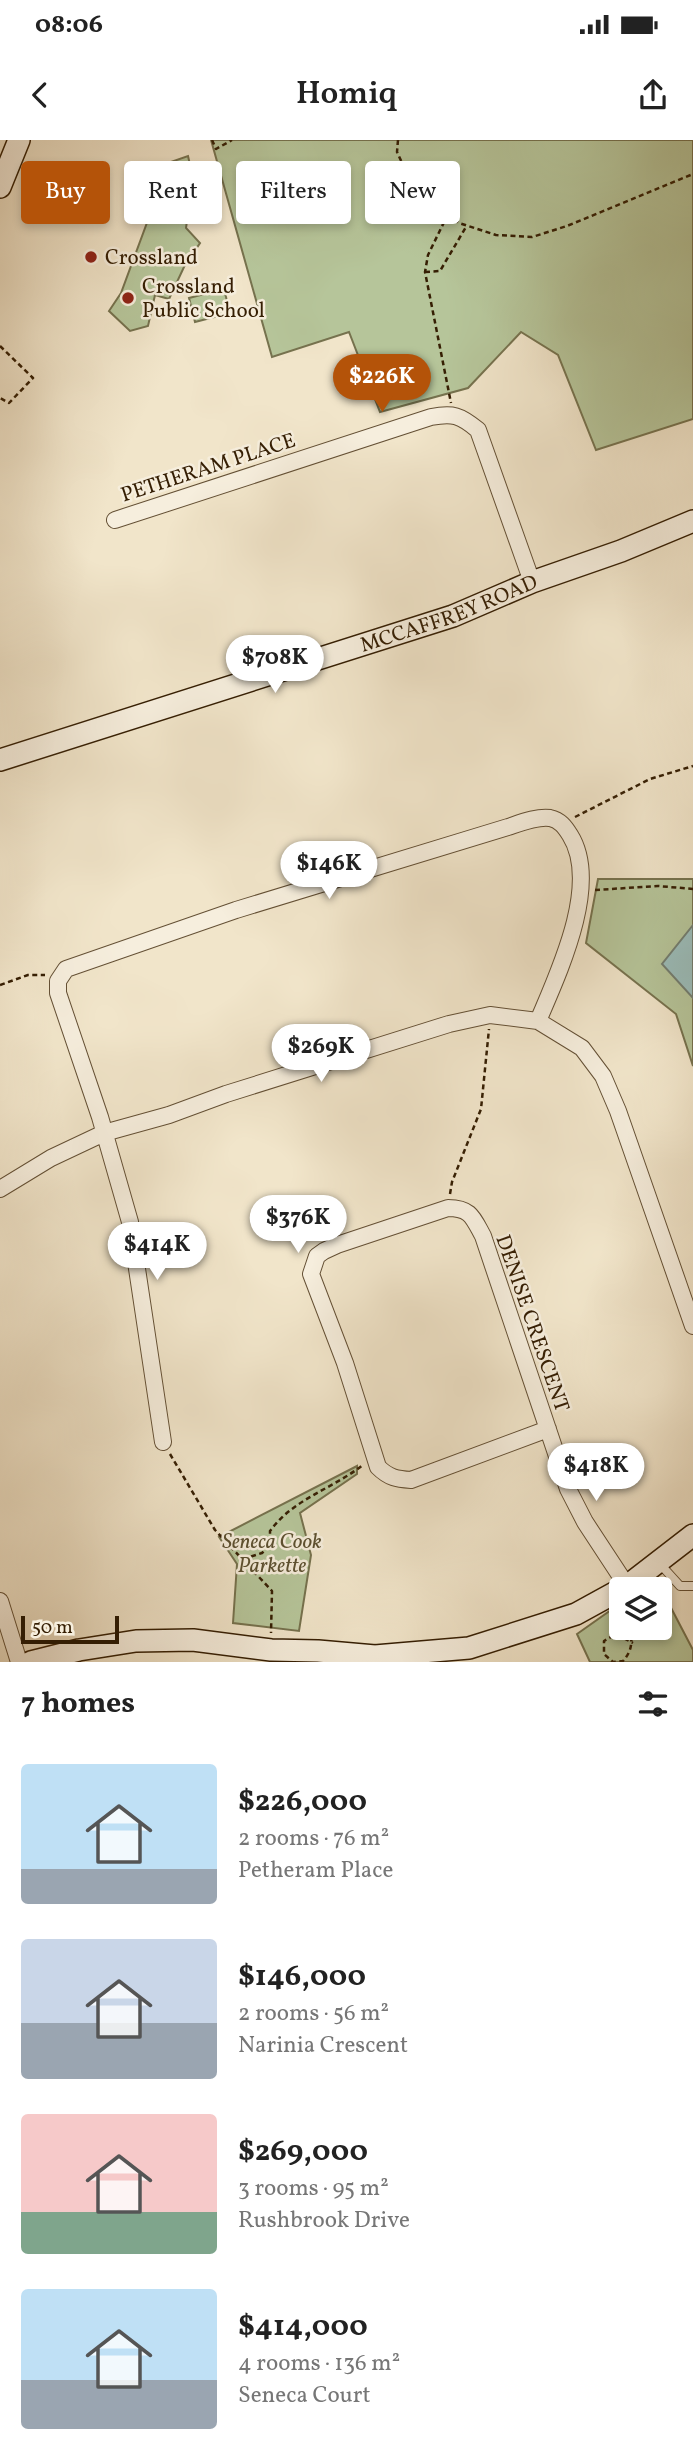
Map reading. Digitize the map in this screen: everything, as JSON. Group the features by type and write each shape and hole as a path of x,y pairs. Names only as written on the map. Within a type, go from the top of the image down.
{"street":[{"path":"0,187 19,140"},
{"path":"454,415 466,420 478,430 532,582"},
{"name":"PETHERAM PLACE","path":"115,520 431,417 454,415"},
{"name":"MCCAFFREY ROAD","path":"0,760 453,616 532,582 621,551 693,521"},
{"path":"163,1442 130,1222 60,1001 58,981 62,975 72,966 236,910 495,831 549,818 563,824 574,842 581,891 579,908 568,944 537,1021"},
{"path":"0,1189 51,1158 104,1133 169,1115 226,1094 449,1024 490,1015 537,1021 582,1048 603,1076 618,1111 693,1326"},
{"name":"DENISE CRESCENT","path":"548,1429 411,1480 386,1475 378,1468 345,1363 311,1274 317,1256 330,1248 448,1208 465,1210 473,1218 482,1236 548,1429 568,1489 585,1522 621,1577"},
{"path":"639,1577 693,1535"},
{"path":"31,1662 79,1650 136,1642 193,1640 271,1649 375,1656 469,1648 576,1614 609,1596"},
{"path":"0,1601 19,1662"}],"lane":[{"path":"658,1562 680,1586 693,1586"}],"path":[{"path":"212,140 216,149 232,140"},
{"path":"398,140 397,152 401,161"},
{"path":"460,223 496,235 532,237 567,226 693,174"},
{"path":"443,224 428,255 425,272 454,415"},
{"path":"425,272 440,271 467,226"},
{"path":"0,346 33,378 9,403 0,398"},
{"path":"563,824 590,807 650,779 693,766"},
{"path":"581,891 657,886 693,889"},
{"path":"0,985 28,975 62,975"},
{"path":"448,1208 452,1182 481,1109 490,1015"},
{"path":"163,1442 215,1530 272,1591 271,1649"},
{"path":"243,1559 261,1553 270,1545 270,1531 293,1506 353,1472 375,1455"},
{"path":"632,1640 633,1643 628,1656 623,1661 613,1662 604,1654 604,1641 616,1634 633,1643"}],"green space":[{"path":"211,140 693,140 693,419 596,450 558,355 521,332 468,388 380,412 349,332 272,357 222,179 222,161 217,161"},
{"path":"188,156 189,161 174,161"},
{"path":"146,224 187,224 186,228 200,243 184,267 169,299 155,295 148,326 130,331 109,311 121,293"},
{"path":"224,289 230,313 195,322 189,298"},
{"path":"598,879 693,879 693,1066 676,1014 586,943"},
{"name":"Seneca Cook Parkette","path":"357,1466 357,1474 300,1513 311,1555 299,1631 233,1623 237,1564 219,1537"},
{"path":"672,1610 693,1650 693,1662 590,1662 577,1634 609,1611 609,1640 672,1640"}],"water":[{"path":"693,925 693,998 662,964"}],"place":[{"name":"Crossland","path":"91,257"},
{"name":"Crossland Public School","path":"128,298"}]}
